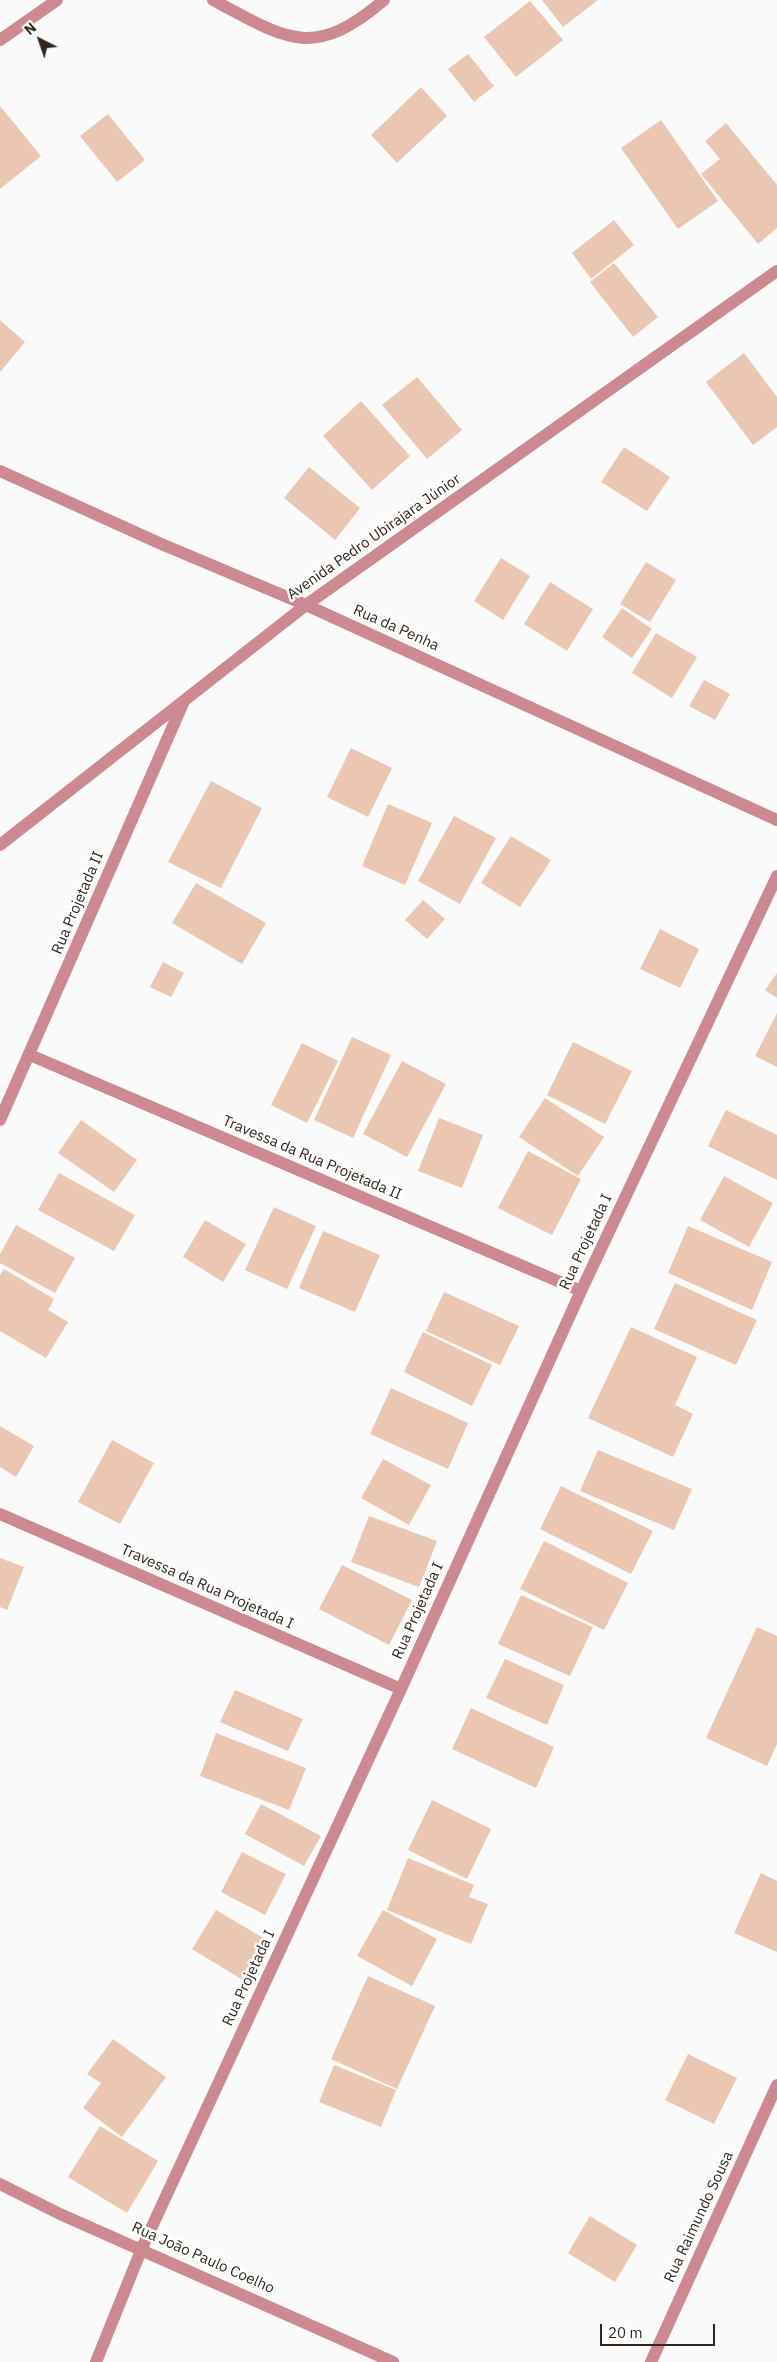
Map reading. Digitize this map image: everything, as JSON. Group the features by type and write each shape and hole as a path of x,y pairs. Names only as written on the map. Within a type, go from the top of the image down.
{"street":[{"path":"0,40 57,0"},
{"path":"213,0 266,28 291,37 310,40 336,33 367,14 384,0"},
{"name":"Avenida Pedro Ubirajara Júnior","path":"0,845 306,605 777,271"},
{"name":"Rua da Penha","path":"0,472 159,544 306,605 777,820"},
{"name":"Rua Projetada II","path":"0,1120 185,699"},
{"name":"Rua Projetada I","path":"96,2362 142,2248 401,1689 581,1291 777,876"},
{"name":"Travessa da Rua Projetada II","path":"30,1055 581,1291"},
{"name":"Travessa da Rua Projetada I","path":"0,1514 401,1689"},
{"name":"Rua Raimundo Sousa","path":"651,2362 777,2086"},
{"name":"Rua João Paulo Coelho","path":"0,2184 60,2214 142,2248 393,2362"}],"building":[{"path":"542,0 598,0 563,27"},
{"path":"530,1 563,40 516,77 484,37"},
{"path":"468,54 494,86 474,102 448,69"},
{"path":"421,87 447,116 397,163 371,135"},
{"path":"0,106 41,156 0,189"},
{"path":"108,114 145,160 117,182 80,136"},
{"path":"661,120 718,201 678,229 621,148"},
{"path":"726,123 777,185 777,228 758,244 701,174 720,159 705,141"},
{"path":"614,220 634,245 591,279 572,253"},
{"path":"614,263 658,317 633,337 590,282"},
{"path":"0,320 25,342 0,372"},
{"path":"744,353 777,397 777,427 753,445 706,382"},
{"path":"417,377 462,430 427,459 382,405"},
{"path":"361,401 410,456 372,490 323,436"},
{"path":"624,447 670,477 647,511 601,482"},
{"path":"309,467 360,508 335,540 284,498"},
{"path":"501,558 530,576 503,620 474,601"},
{"path":"646,562 676,580 650,622 620,604"},
{"path":"550,582 593,609 567,651 524,624"},
{"path":"622,608 652,629 632,658 602,637"},
{"path":"656,633 697,657 672,698 632,673"},
{"path":"704,680 730,694 715,720 689,706"},
{"path":"351,748 392,768 368,817 327,797"},
{"path":"211,781 262,808 221,888 168,862"},
{"path":"388,804 432,823 405,885 362,866"},
{"path":"454,816 496,838 460,904 418,881"},
{"path":"511,836 551,860 520,907 481,883"},
{"path":"196,883 266,923 242,964 172,923"},
{"path":"423,900 445,919 427,939 405,920"},
{"path":"660,929 699,949 680,988 640,969"},
{"path":"163,962 184,973 171,997 150,987"},
{"path":"777,973 777,998 765,990"},
{"path":"777,1013 777,1067 755,1056"},
{"path":"352,1037 391,1055 353,1138 314,1120"},
{"path":"573,1042 632,1071 605,1124 547,1095"},
{"path":"302,1043 338,1061 307,1123 271,1105"},
{"path":"402,1061 446,1084 407,1157 363,1134"},
{"path":"545,1098 604,1137 578,1176 519,1137"},
{"path":"726,1110 777,1135 777,1180 708,1146"},
{"path":"439,1118 483,1135 462,1188 418,1171"},
{"path":"81,1120 137,1160 114,1192 58,1153"},
{"path":"528,1151 581,1179 552,1235 498,1208"},
{"path":"59,1173 135,1215 114,1251 38,1210"},
{"path":"724,1176 773,1203 749,1247 700,1220"},
{"path":"274,1207 316,1226 287,1289 245,1270"},
{"path":"205,1220 246,1244 223,1282 183,1257"},
{"path":"16,1225 75,1258 55,1293 0,1263 0,1254"},
{"path":"688,1226 772,1262 752,1310 668,1273"},
{"path":"323,1231 380,1255 355,1312 299,1288"},
{"path":"4,1269 54,1299 48,1310 68,1322 46,1358 0,1331 0,1275"},
{"path":"675,1283 757,1320 736,1365 654,1329"},
{"path":"444,1292 519,1326 500,1365 426,1331"},
{"path":"631,1327 697,1357 675,1405 693,1414 673,1457 588,1418"},
{"path":"423,1332 492,1365 472,1406 404,1372"},
{"path":"391,1388 468,1423 448,1469 370,1434"},
{"path":"0,1426 34,1446 16,1477 0,1467"},
{"path":"112,1440 154,1463 120,1524 78,1502"},
{"path":"598,1450 692,1489 674,1530 580,1491"},
{"path":"383,1459 431,1485 409,1525 361,1498"},
{"path":"561,1486 653,1531 631,1574 540,1529"},
{"path":"369,1516 437,1541 419,1587 351,1562"},
{"path":"544,1541 628,1583 604,1630 520,1589"},
{"path":"0,1558 24,1567 7,1610 0,1607"},
{"path":"342,1565 412,1600 389,1645 319,1609"},
{"path":"521,1595 593,1627 570,1676 498,1644"},
{"path":"757,1627 777,1636 777,1744 767,1766 706,1738"},
{"path":"505,1659 564,1685 547,1725 486,1698"},
{"path":"235,1690 303,1719 288,1751 220,1722"},
{"path":"471,1708 554,1747 536,1788 452,1749"},
{"path":"216,1733 306,1768 289,1810 200,1776"},
{"path":"432,1800 491,1829 467,1879 408,1850"},
{"path":"261,1804 321,1836 304,1866 245,1834"},
{"path":"242,1852 286,1874 265,1915 221,1892"},
{"path":"408,1858 474,1885 469,1897 488,1904 471,1944 387,1910"},
{"path":"761,1873 777,1881 777,1952 734,1933"},
{"path":"216,1910 265,1939 241,1979 192,1949"},
{"path":"383,1910 437,1939 412,1986 357,1956"},
{"path":"368,1976 435,2006 397,2089 331,2059"},
{"path":"113,2039 166,2077 122,2137 83,2108 101,2083 87,2074"},
{"path":"688,2054 737,2078 714,2124 665,2100"},
{"path":"334,2065 396,2090 381,2127 319,2102"},
{"path":"100,2126 158,2161 127,2213 68,2177"},
{"path":"590,2216 637,2245 615,2282 568,2253"}]}
